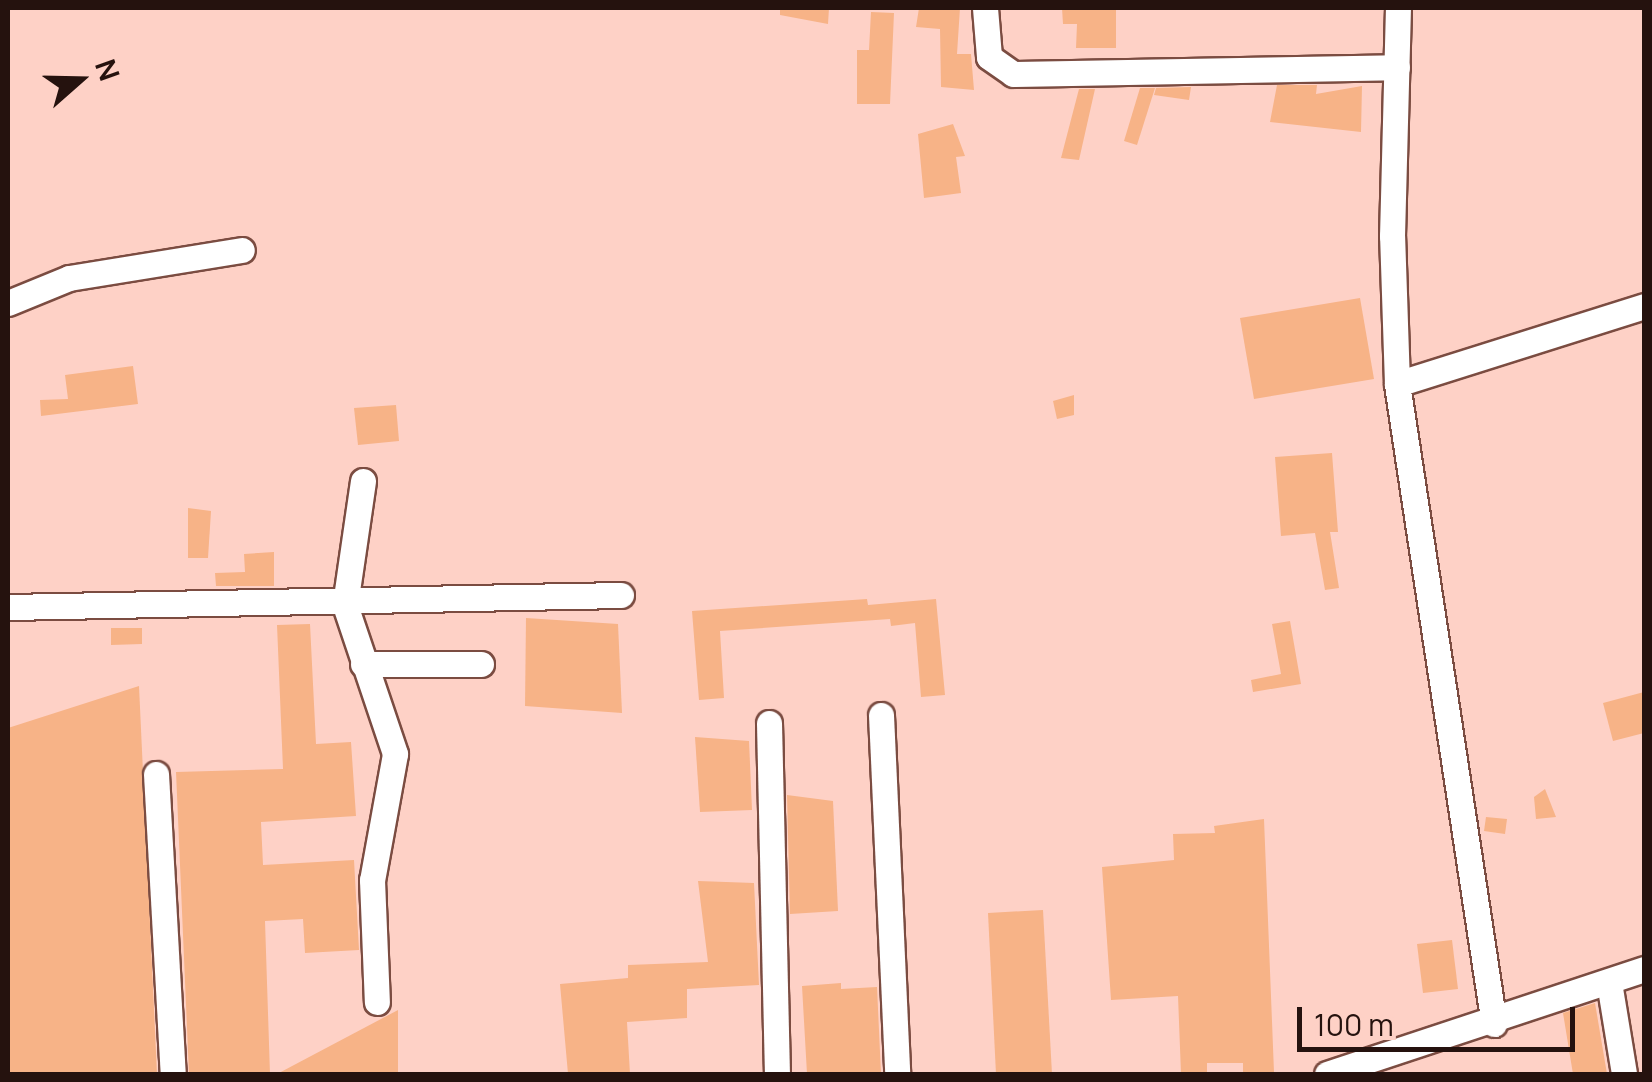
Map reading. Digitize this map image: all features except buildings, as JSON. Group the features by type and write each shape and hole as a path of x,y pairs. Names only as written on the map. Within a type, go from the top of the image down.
{"street":[{"path":"985,8 989,57 1013,74 1397,67"},
{"path":"1398,8 1397,384 1494,1024"},
{"path":"8,303 70,278 242,250"},
{"path":"1397,384 1644,306"},
{"path":"363,481 345,604 395,754 372,880 377,1002"},
{"path":"8,607 345,604 621,595"},
{"path":"363,664 481,664"},
{"path":"882,715 897,1074"},
{"path":"769,723 777,1074"},
{"path":"156,774 173,1074"},
{"path":"1327,1074 1494,1024 1644,969"},
{"path":"1609,982 1624,1074"}]}
